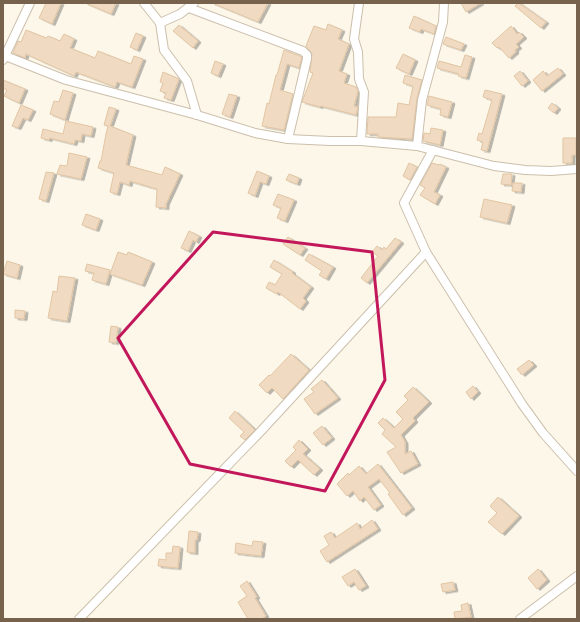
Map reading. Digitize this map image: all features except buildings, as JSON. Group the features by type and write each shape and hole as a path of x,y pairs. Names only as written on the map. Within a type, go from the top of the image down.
{"street":[{"path":"30,3 3,57 66,80 255,132 288,139 361,141 417,146 494,166 525,170 551,171 577,169"},
{"path":"144,3 160,23 164,50 187,81 197,115"},
{"path":"359,3 354,39 358,52 359,79 364,92 361,141"},
{"path":"417,146 422,100 443,22 444,3"},
{"path":"160,23 180,14 192,5 303,51 307,55 307,59 288,139"},
{"path":"433,150 404,203 426,252 522,404 543,433 577,471"},
{"path":"79,619 261,431 426,252"},
{"path":"520,619 577,576"}],"highlighted area":[{"path":"213,232 372,252 385,380 325,491 190,464 118,338"}]}
